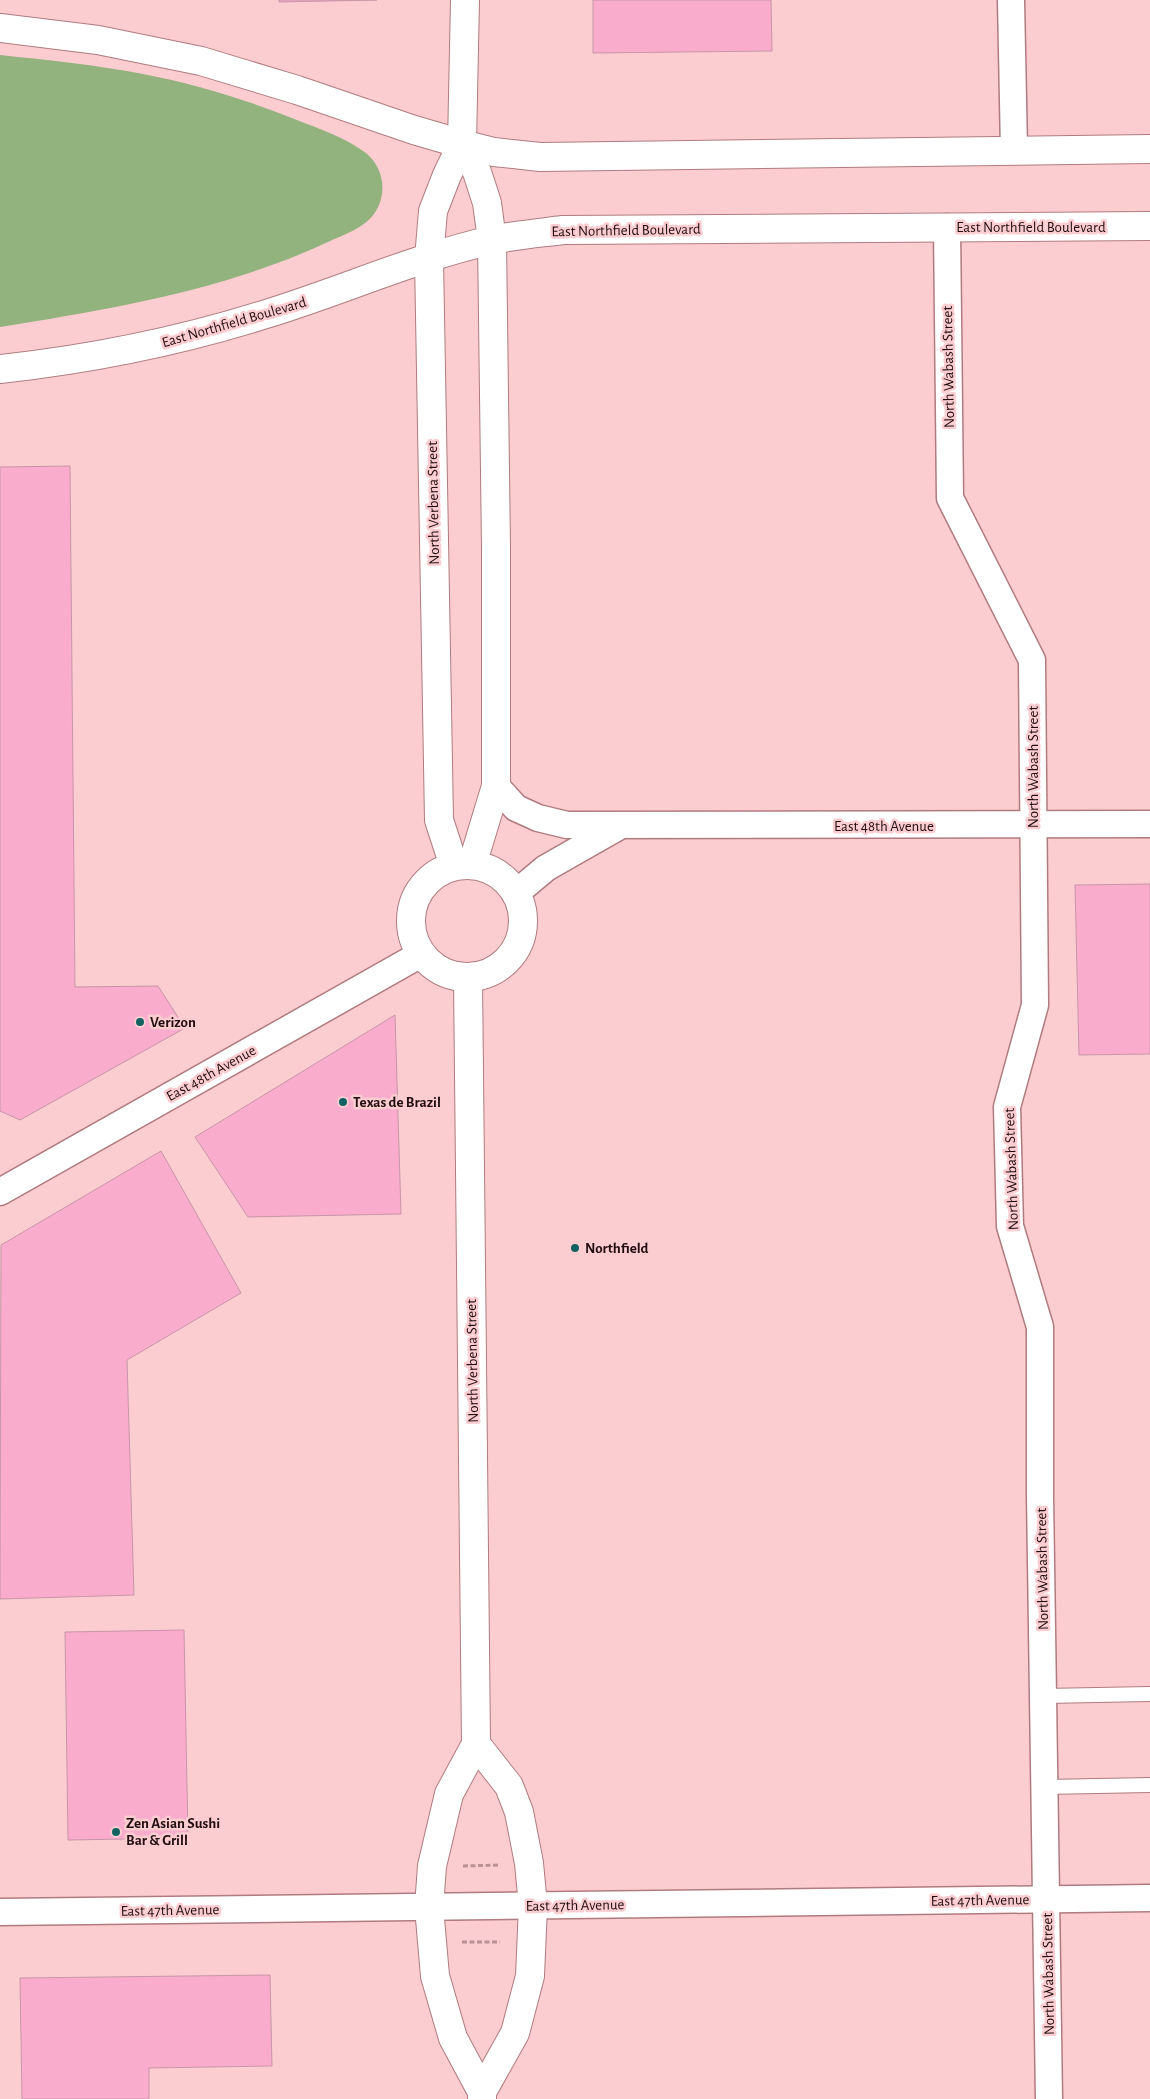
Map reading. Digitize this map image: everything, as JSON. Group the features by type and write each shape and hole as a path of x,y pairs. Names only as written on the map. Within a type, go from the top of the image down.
{"street":[{"name":"North Verbena Street","path":"463,866 439,820 429,259 433,211 446,175 462,144 465,0"},
{"path":"1011,0 1014,150"},
{"path":"0,28 98,40 201,61 462,144 494,152 540,157 1150,148"},
{"name":"North Verbena Street","path":"462,144 477,172 487,203 492,240 496,548 496,786 463,866"},
{"name":"East Northfield Boulevard","path":"0,369 104,356 171,341 267,314 387,271 492,240 563,230 1150,226"},
{"name":"North Wabash Street","path":"947,227 950,498 1032,660 1035,1005 1007,1107 1010,1226 1040,1327 1040,1496 1046,1787 1049,2099"},
{"name":"East 48th Avenue","path":"496,786 516,808 538,818 567,825 1150,824"},
{"path":"516,893 546,868 618,826"},
{"path":"463,866 490,869 505,879 516,893 523,911 523,931 516,949 504,964 487,974 468,978 450,975 434,967 421,954 413,937 410,920 414,902 423,885 437,873 463,866"},
{"name":"East 48th Avenue","path":"0,1192 421,954"},
{"name":"North Verbena Street","path":"468,978 476,1744 449,1794 432,1866 429,1907 435,1976 453,2038 482,2095"},
{"name":"North Verbena Street","path":"476,1744 509,1786 519,1812 529,1863 533,1906 530,1976 515,2034 482,2095"},
{"name":"East 47th Avenue","path":"0,1912 1150,1898"}],"lane":[{"path":"1044,1696 1150,1694"},
{"path":"1046,1787 1150,1785"}],"path":[{"path":"456,1866 500,1865"},
{"path":"458,1942 508,1942"}],"green space":[{"path":"0,55 90,65 163,78 240,99 333,134 366,153 377,166 382,182 381,198 378,206 370,219 353,231 289,259 249,273 167,296 84,313 0,327"}],"building":[{"path":"279,0 377,0 279,2"},
{"path":"593,0 771,0 772,51 593,53"},
{"path":"70,466 75,987 158,986 185,1028 20,1120 0,1111 0,467"},
{"path":"1150,884 1150,1054 1079,1055 1075,885"},
{"path":"395,1015 401,1214 248,1217 195,1137"},
{"path":"161,1151 241,1293 127,1360 134,1595 0,1599 1,1245"},
{"path":"184,1630 188,1838 68,1840 65,1632"},
{"path":"270,1975 272,2066 149,2068 149,2099 22,2099 20,1978"}],"place":[{"name":"Verizon","path":"140,1022"},
{"name":"Texas de Brazil","path":"343,1102"},
{"name":"Northfield","path":"575,1248"},
{"name":"Zen Asian Sushi Bar & Grill","path":"116,1832"}]}
